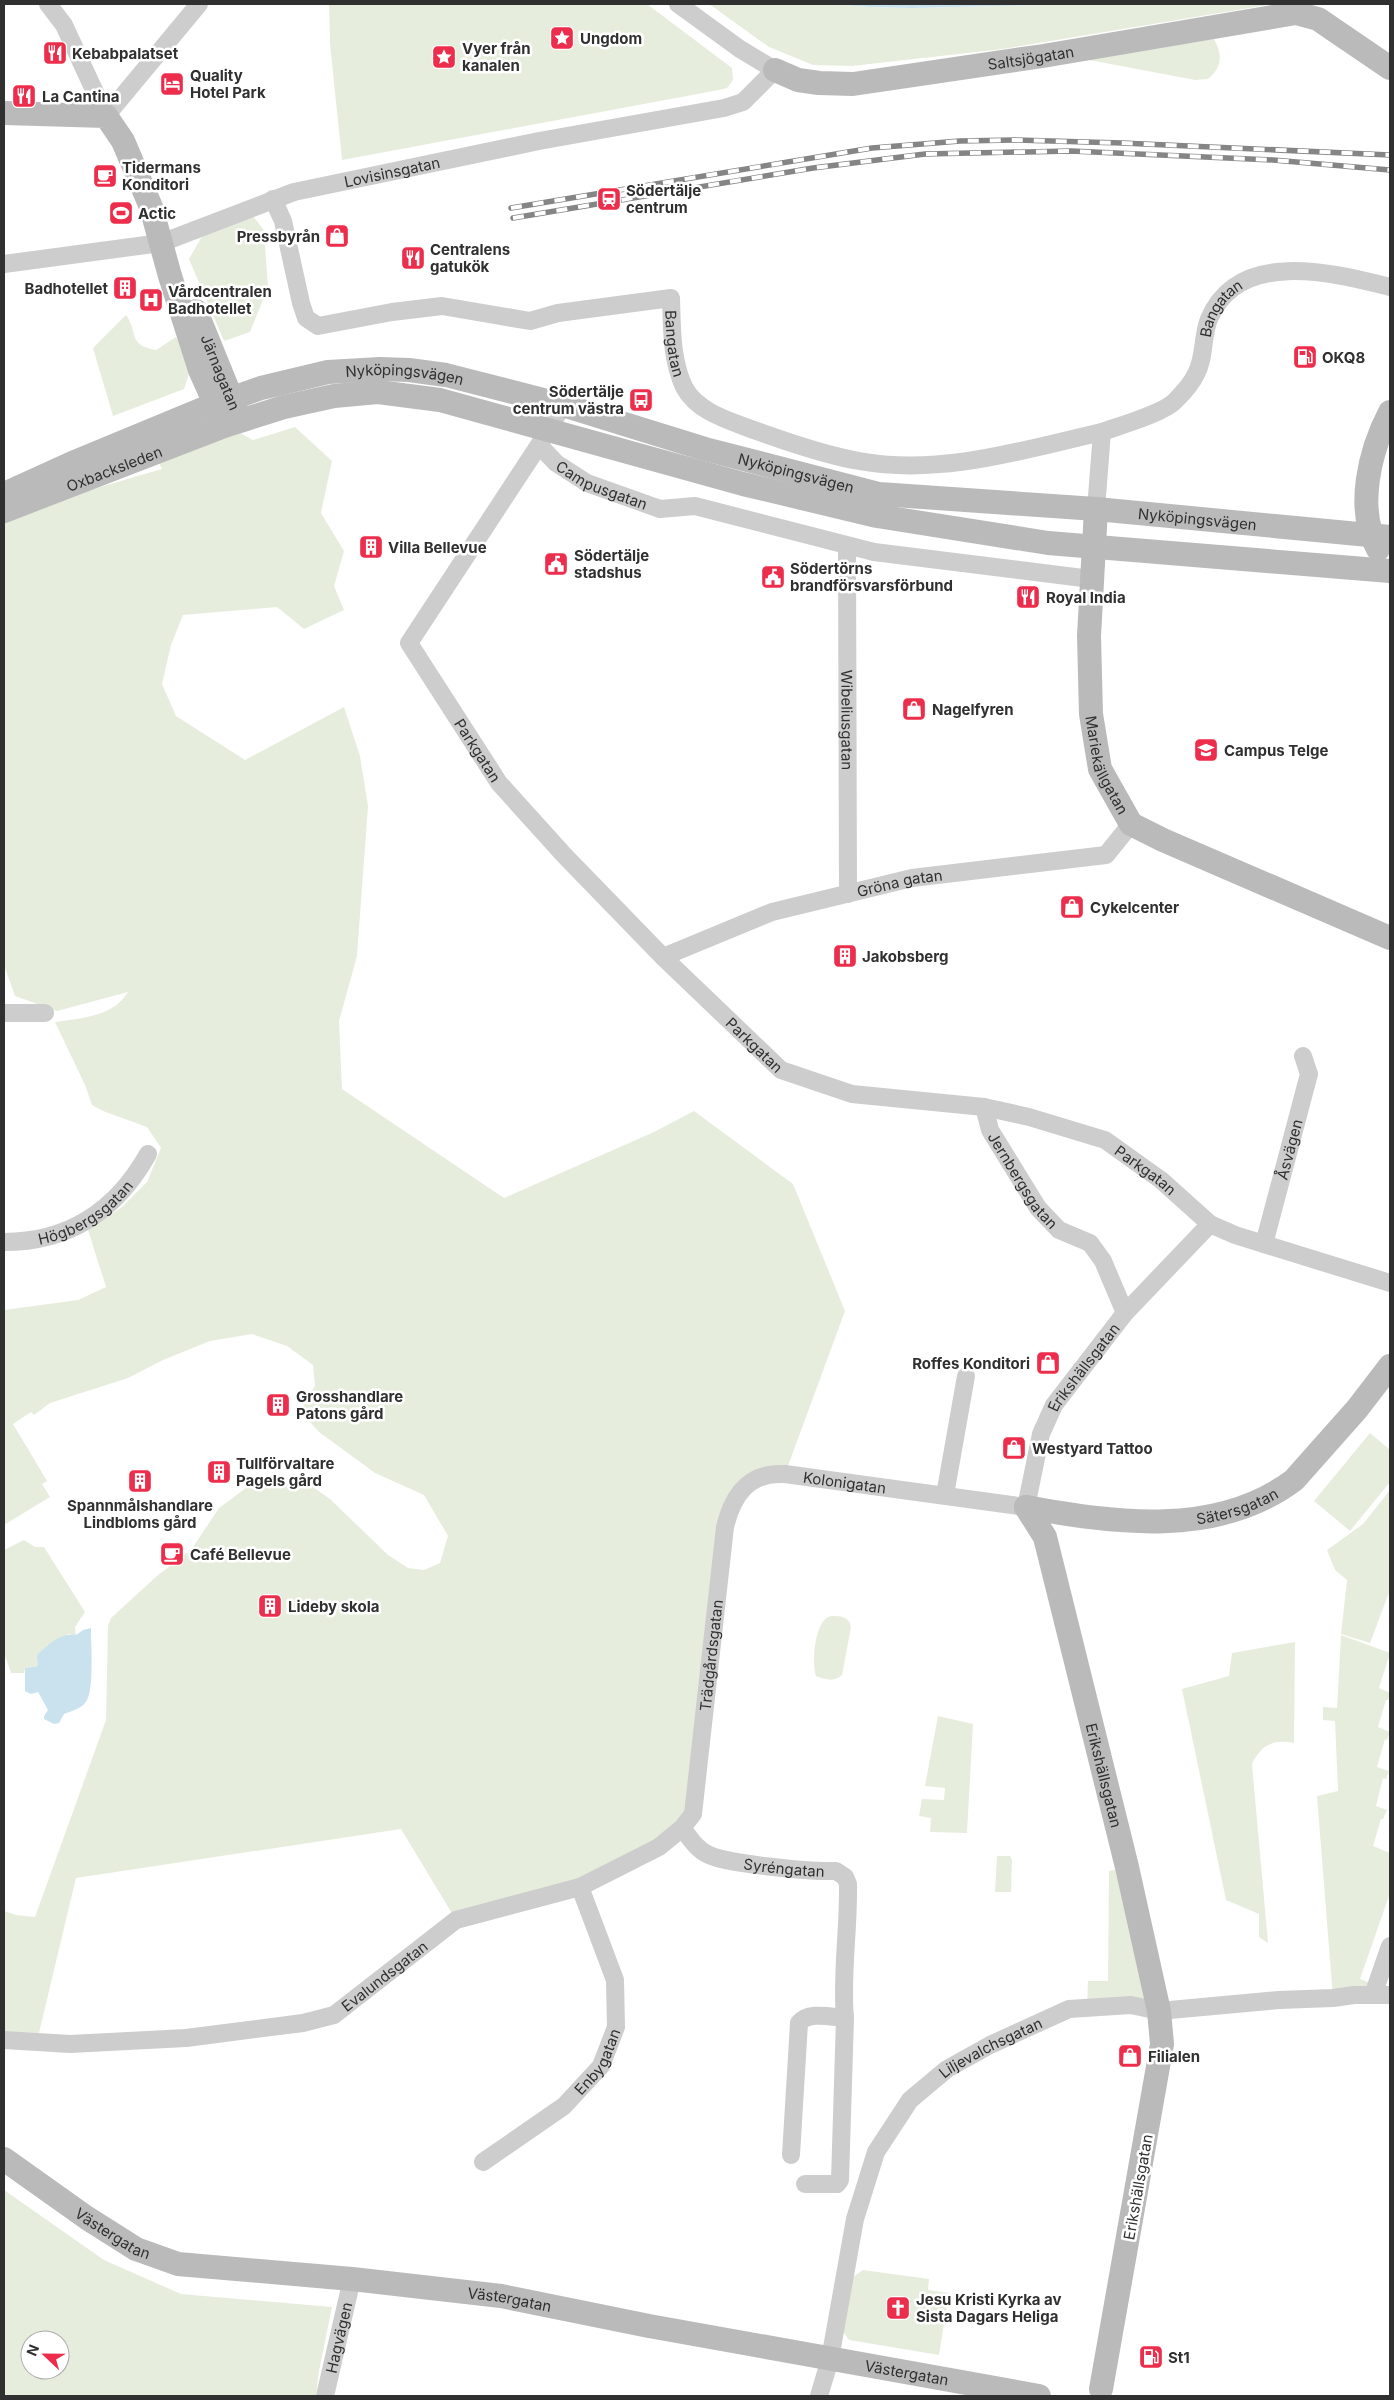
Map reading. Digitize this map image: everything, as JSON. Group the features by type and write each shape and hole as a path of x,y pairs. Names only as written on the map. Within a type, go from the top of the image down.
{"street":[{"name":"Järnagatan","path":"48,4 64,24 106,116 123,141 151,207 170,276 200,370 224,401 232,423"},
{"path":"4,113 106,116 199,4"},
{"name":"Saltsjögatan","path":"678,4 740,49 774,70 798,80 819,84 853,84 1042,56 1296,13 1318,20 1390,68"},
{"name":"Lovisinsgatan","path":"4,264 161,243 294,192 434,162 724,108 743,102 774,70"},
{"name":"Bangatan","path":"273,199 283,221 303,310 306,318 318,326 392,312 442,306 530,321 558,313 671,298 672,341 684,387 704,408 724,418 782,440 860,461 922,466 987,459 1102,432 1141,418 1174,403 1197,374 1210,318 1229,290 1259,275 1309,270 1390,287"},
{"name":"Nyköpingsvägen","path":"224,401 261,388 328,372 380,369 409,370 446,375 563,405 705,449 879,494 1096,509 1334,530 1381,536"},
{"name":"Nyköpingsvägen","path":"232,423 334,396 378,392 440,400 544,437 877,516 1048,543 1390,571"},
{"name":"Oxbacksleden","path":"4,494 77,461 224,401"},
{"path":"544,437 563,405"},
{"path":"1381,536 1366,505 1373,458 1390,412"},
{"name":"Oxbacksleden","path":"4,511 232,423"},
{"path":"1096,509 1102,432"},
{"name":"Campusgatan","path":"544,437 556,463 587,483 660,508 695,506 847,546"},
{"name":"Parkgatan","path":"544,437 409,643 499,783 564,855 663,957 781,1070 852,1094 984,1108 1029,1117 1105,1140 1161,1180 1210,1224 1264,1244 1390,1283"},
{"path":"1390,448 1378,510 1381,536 1377,548 1390,564"},
{"path":"1334,530 1353,510 1368,488"},
{"name":"Mariekällgatan","path":"1096,509 1089,636 1090,714 1100,769 1131,824 1163,840 1390,938"},
{"path":"1323,566 1344,558 1381,536"},
{"path":"847,546 946,562 1091,579"},
{"name":"Wibeliusgatan","path":"847,546 848,894"},
{"name":"Gröna gatan","path":"663,957 772,912 912,878 1106,855 1131,824"},
{"path":"4,1013 45,1013"},
{"name":"Åsvägen","path":"1264,1244 1310,1074 1303,1056"},
{"name":"Jernbergsgatan","path":"984,1108 990,1130 1038,1208 1059,1230 1090,1244 1103,1261 1125,1313"},
{"name":"Högbergsgatan","path":"4,1242 50,1238 86,1221 109,1204 134,1179 148,1154"},
{"name":"Erikshällsgatan","path":"1099,2394 1162,2044 1159,2011 1127,1867 1044,1537 1026,1507 1041,1434 1054,1404 1125,1313 1210,1224"},
{"name":"Sätersgatan","path":"1026,1507 1128,1522 1158,1522 1208,1517 1256,1501 1281,1489 1294,1480 1357,1409 1390,1366"},
{"path":"945,1495 966,1376"},
{"name":"Kolonigatan","path":"745,1485 757,1478 772,1473 1026,1507"},
{"name":"Trädgårdsgatan","path":"682,1828 693,1814 725,1527 729,1512 745,1485"},
{"name":"Evalundsgatan","path":"4,2040 70,2044 186,2038 303,2023 334,2015 456,1920 580,1887 659,1848 682,1828"},
{"name":"Syréngatan","path":"682,1828 698,1848 710,1856 730,1861 836,1871 845,1876 848,1884 843,1995 845,2018 840,2180 836,2184 805,2184"},
{"name":"Enbygatan","path":"483,2162 564,2106 601,2066 616,2027 615,1980 580,1887"},
{"path":"1382,1995 1390,1946"},
{"name":"Liljevalchsgatan","path":"819,2396 830,2359 855,2219 864,2183 877,2149 910,2100 947,2069 990,2045 1069,2009 1130,2005 1159,2011 1279,2000 1382,1995"},
{"path":"791,2155 799,2023 802,2018 811,2016 845,2018"},
{"name":"Västergatan","path":"4,2159 87,2218 136,2249 178,2264 352,2279 501,2296 830,2359 1039,2396"},
{"name":"Hagvägen","path":"325,2396 352,2279"}],"green space":[{"path":"329,4 647,4 732,68 733,80 727,88 719,90 342,160 330,44"},
{"path":"709,4 832,4 912,8 1087,4 1274,4 1003,49 852,66 813,65 769,47"},
{"path":"1214,39 1219,50 1220,60 1216,70 1208,79 1195,80 1084,59"},
{"path":"252,215 264,230 268,287 250,332 224,341 189,259 204,233"},
{"path":"126,315 137,341 141,345 156,350 176,337 192,364 184,389 113,416 93,348"},
{"path":"295,427 332,461 321,513 344,551 334,586 344,610 304,629 277,607 183,615 171,645 162,684 176,716 245,760 344,707 360,756 368,806 357,956 339,1021 342,1089 504,1198 654,1132 694,1111 793,1184 845,1311 785,1474 737,1499 693,1814 635,1861 456,1920 401,1829 76,1878 39,2033 4,2032 4,1911 16,1915 35,1917 106,1720 108,1626 111,1618 158,1575 191,1550 219,1508 258,1479 282,1485 294,1474 330,1499 388,1555 408,1568 424,1570 440,1563 448,1536 424,1495 375,1473 319,1432 301,1412 315,1386 313,1365 287,1346 252,1334 210,1341 163,1360 128,1378 50,1403 34,1415 31,1412 13,1424 47,1481 42,1484 50,1497 4,1525 4,1310 78,1300 106,1287 88,1230 122,1207 147,1182 161,1148 147,1127 92,1105 85,1085 55,1022 96,1015 114,1007 128,992 57,1011 15,996 4,965 4,515 162,469 159,463 238,432 253,440"},
{"path":"1370,1433 1390,1450 1390,1482 1350,1531 1314,1501"},
{"path":"1390,1490 1390,1590 1370,1643 1341,1634 1347,1580 1335,1570 1327,1550 1363,1524"},
{"path":"24,1540 35,1547 44,1547 85,1612 75,1627 76,1635 68,1634 39,1661 38,1666 25,1668 24,1673 11,1673 4,1653 4,1550"},
{"path":"831,1616 846,1619 851,1627 842,1675 830,1680 816,1676 814,1652 821,1625"},
{"path":"1341,1635 1390,1653 1379,1688 1390,1693 1378,1727 1390,1732 1387,1740 1385,1739 1377,1767 1389,1771 1386,1779 1383,1778 1376,1806 1387,1810 1383,1819 1381,1819 1373,1846 1390,1853 1390,1893 1360,1979 1376,1985 1333,1998 1317,1796 1338,1791 1335,1721 1323,1720 1323,1707 1337,1708"},
{"path":"1295,1642 1294,1743 1280,1742 1268,1745 1259,1752 1252,1764 1268,1943 1259,1937 1259,1914 1226,1900 1182,1689 1229,1676 1232,1653"},
{"path":"938,1716 973,1724 967,1833 930,1832 931,1818 919,1816 922,1799 944,1800 945,1788 925,1786"},
{"path":"997,1856 1010,1856 1012,1860 1011,1892 995,1892"},
{"path":"1127,1867 1159,2011 1087,2008 1088,1981 1108,1981 1109,1871"},
{"path":"4,2190 104,2260 181,2294 332,2307 316,2396 4,2396"},
{"path":"863,2270 929,2279 928,2290 949,2293 939,2355 849,2340 839,2326 847,2281"}],"water":[{"path":"833,4 1087,4 912,8"},
{"path":"91,1628 91,1686 87,1700 80,1707 64,1714 59,1723 54,1724 44,1719 48,1710 38,1692 31,1694 25,1691 25,1668 38,1666 37,1655 55,1640 65,1635 76,1635 83,1630"}],"railway":[{"path":"511,208 872,148 960,141 1014,140 1122,143 1390,155"},
{"path":"513,218 813,168 925,154 1071,151 1273,160 1390,170"}],"place":[{"name":"Ungdom","path":"562,38"},
{"name":"Kebabpalatset","path":"55,53"},
{"name":"Vyer från kanalen","path":"444,57"},
{"name":"Quality Hotel Park","path":"172,84"},
{"name":"La Cantina","path":"24,96"},
{"name":"Tidermans Konditori","path":"105,176"},
{"name":"Södertälje centrum","path":"609,199"},
{"name":"Actic","path":"121,213"},
{"name":"Pressbyrån","path":"337,236"},
{"name":"Centralens gatukök","path":"413,258"},
{"name":"Badhotellet","path":"125,288"},
{"name":"Vårdcentralen Badhotellet","path":"151,300"},
{"name":"OKQ8","path":"1305,357"},
{"name":"Södertälje centrum västra","path":"641,400"},
{"name":"Villa Bellevue","path":"371,547"},
{"name":"Södertälje stadshus","path":"556,564"},
{"name":"Södertörns brandförsvarsförbund","path":"773,577"},
{"name":"Royal India","path":"1028,597"},
{"name":"Nagelfyren","path":"914,709"},
{"name":"Campus Telge","path":"1206,750"},
{"name":"Cykelcenter","path":"1072,907"},
{"name":"Jakobsberg","path":"845,956"},
{"name":"Roffes Konditori","path":"1048,1363"},
{"name":"Grosshandlare Patons gård","path":"278,1405"},
{"name":"Westyard Tattoo","path":"1014,1448"},
{"name":"Tullförvaltare Pagels gård","path":"219,1472"},
{"name":"Spannmålshandlare Lindbloms gård","path":"140,1481"},
{"name":"Café Bellevue","path":"172,1554"},
{"name":"Lideby skola","path":"270,1606"},
{"name":"Filialen","path":"1130,2056"},
{"name":"Jesu Kristi Kyrka av Sista Dagars Heliga","path":"898,2308"},
{"name":"St1","path":"1151,2357"}]}
